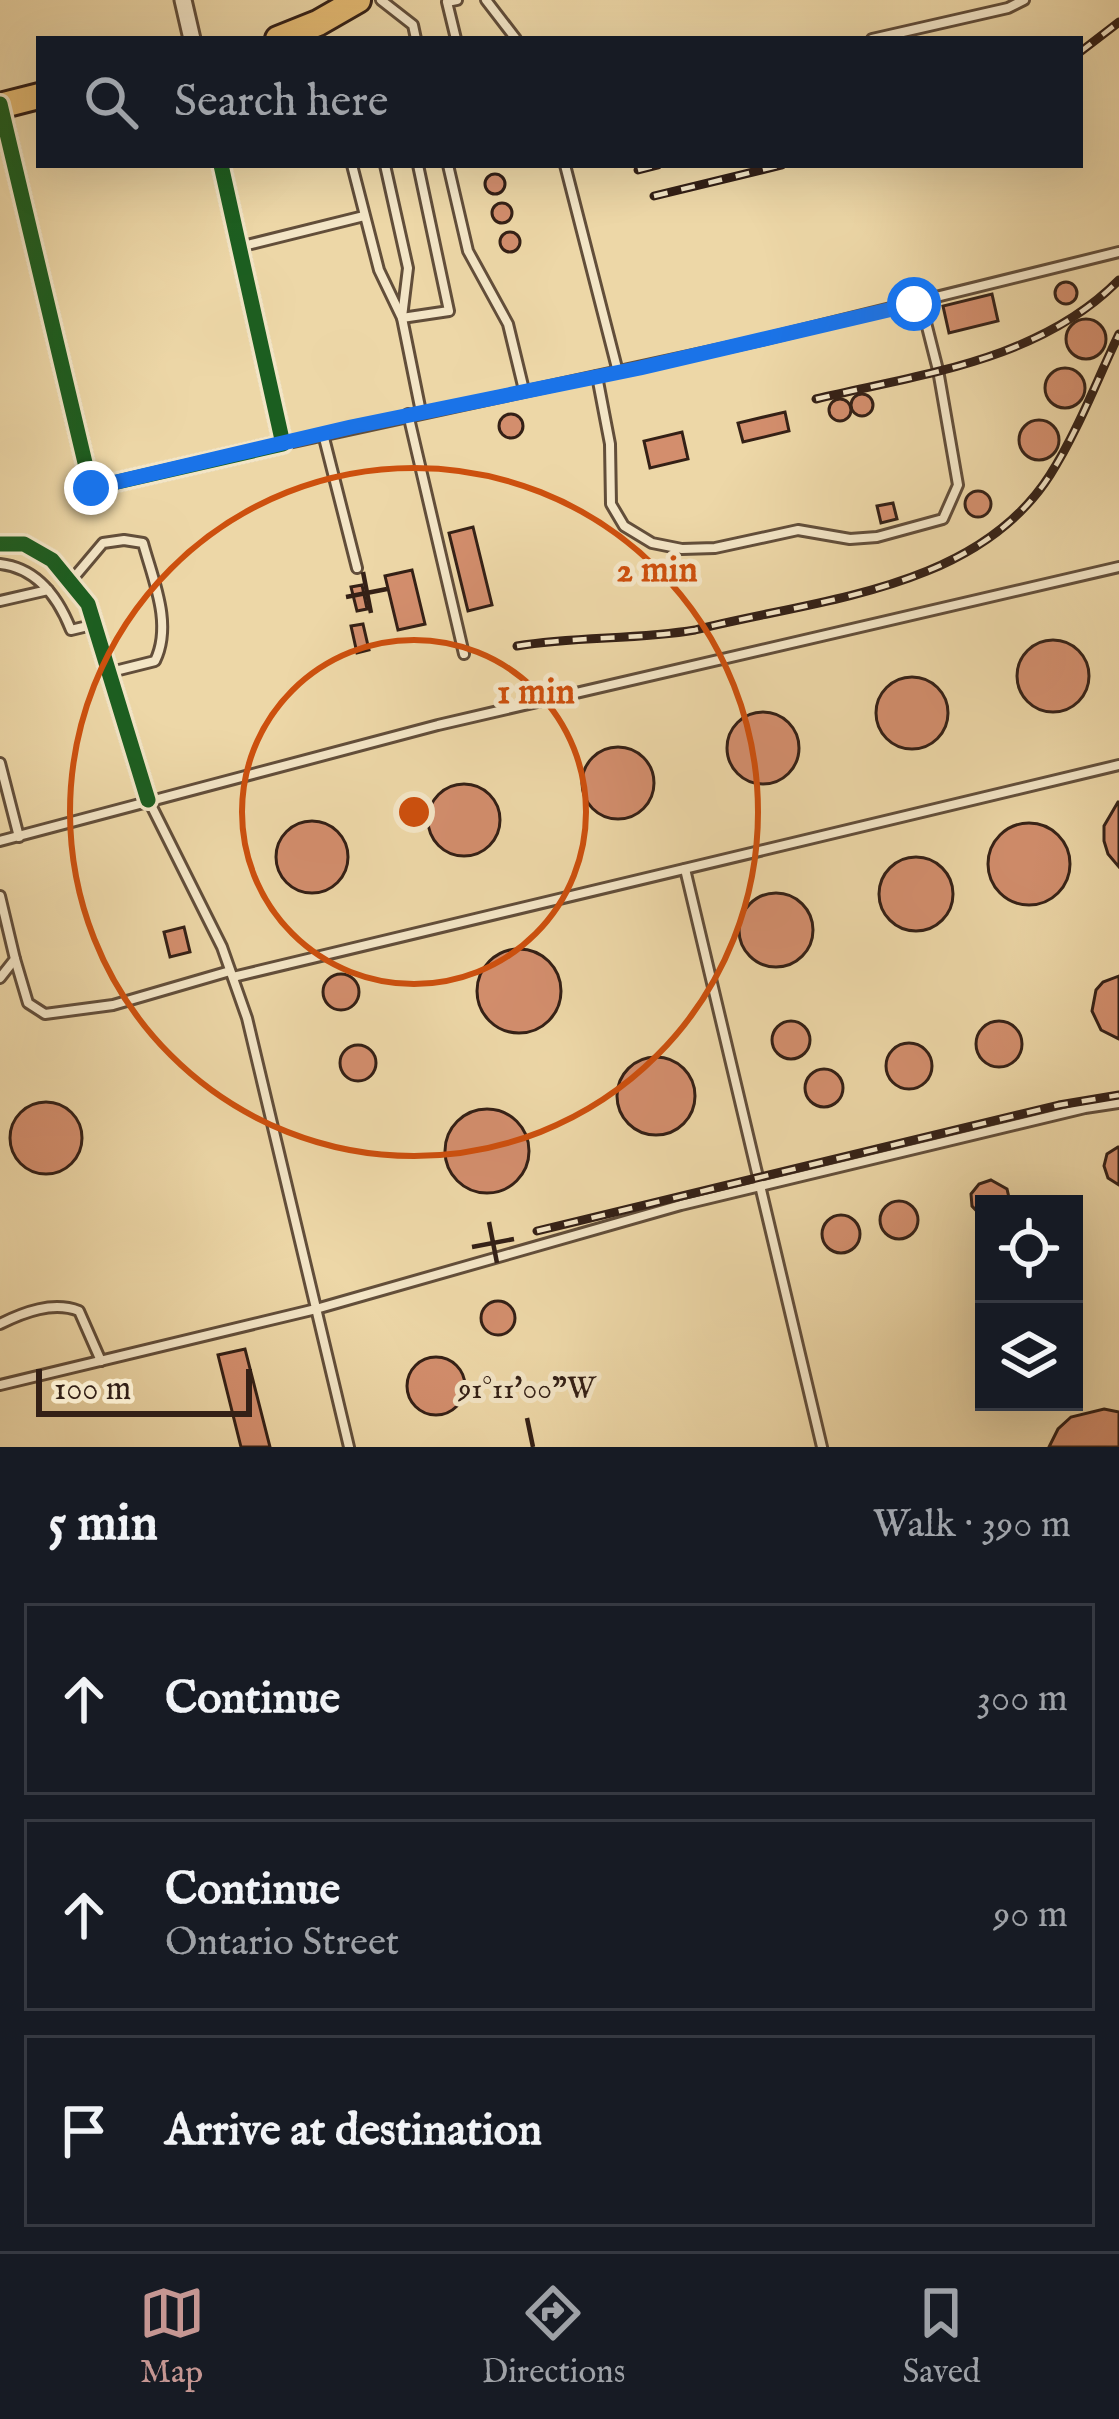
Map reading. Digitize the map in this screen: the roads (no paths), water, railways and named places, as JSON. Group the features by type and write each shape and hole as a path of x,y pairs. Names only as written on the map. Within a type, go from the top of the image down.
{"main road":[{"path":"286,36 358,0"},
{"path":"0,105 36,97"}],"street":[{"path":"183,0 191,36"},
{"path":"0,105 91,488 283,444 222,168"},
{"path":"0,544 24,544 37,550 88,604 148,800"}],"lane":[{"path":"381,0 413,26 415,36"},
{"path":"455,36 447,2 457,0"},
{"path":"486,0 514,36"},
{"path":"885,36 1008,8 1024,0"},
{"path":"353,168 379,270 402,318 421,412"},
{"path":"386,168 408,268 402,318"},
{"path":"402,318 448,311 419,168"},
{"path":"449,168 468,251 508,324 524,390"},
{"path":"566,168 618,372"},
{"path":"239,247 364,216"},
{"path":"283,444 921,303 1119,252"},
{"path":"597,376 610,444 611,504 623,526 636,535 682,549 743,544 798,530 850,539 877,537 943,519 958,485 921,303"},
{"path":"408,414 464,654"},
{"path":"323,434 357,568"},
{"path":"71,581 104,543 143,543 164,643 155,661 111,673"},
{"path":"0,564 24,570 49,590 71,629 95,624"},
{"path":"0,841 438,725 1119,567"},
{"path":"0,601 49,590"},
{"path":"0,763 19,837"},
{"path":"0,896 28,1003 45,1014 113,1005 1119,765"},
{"path":"148,800 232,974 248,1018 349,1447"},
{"path":"685,869 822,1447"},
{"path":"0,978 15,959"},
{"path":"0,1385 316,1309 548,1240 759,1186 1119,1103"},
{"path":"0,1324 63,1305 79,1311 101,1361"}],"railway":[{"path":"1083,50 1119,22"},
{"path":"638,170 646,168"},
{"path":"654,196 770,168"},
{"path":"816,399 937,372 1016,347 1087,307 1119,280"},
{"path":"517,646 695,630 841,598 937,567 980,544 1018,514 1050,475 1119,334"},
{"path":"537,1231 1059,1105 1119,1095"}]}
